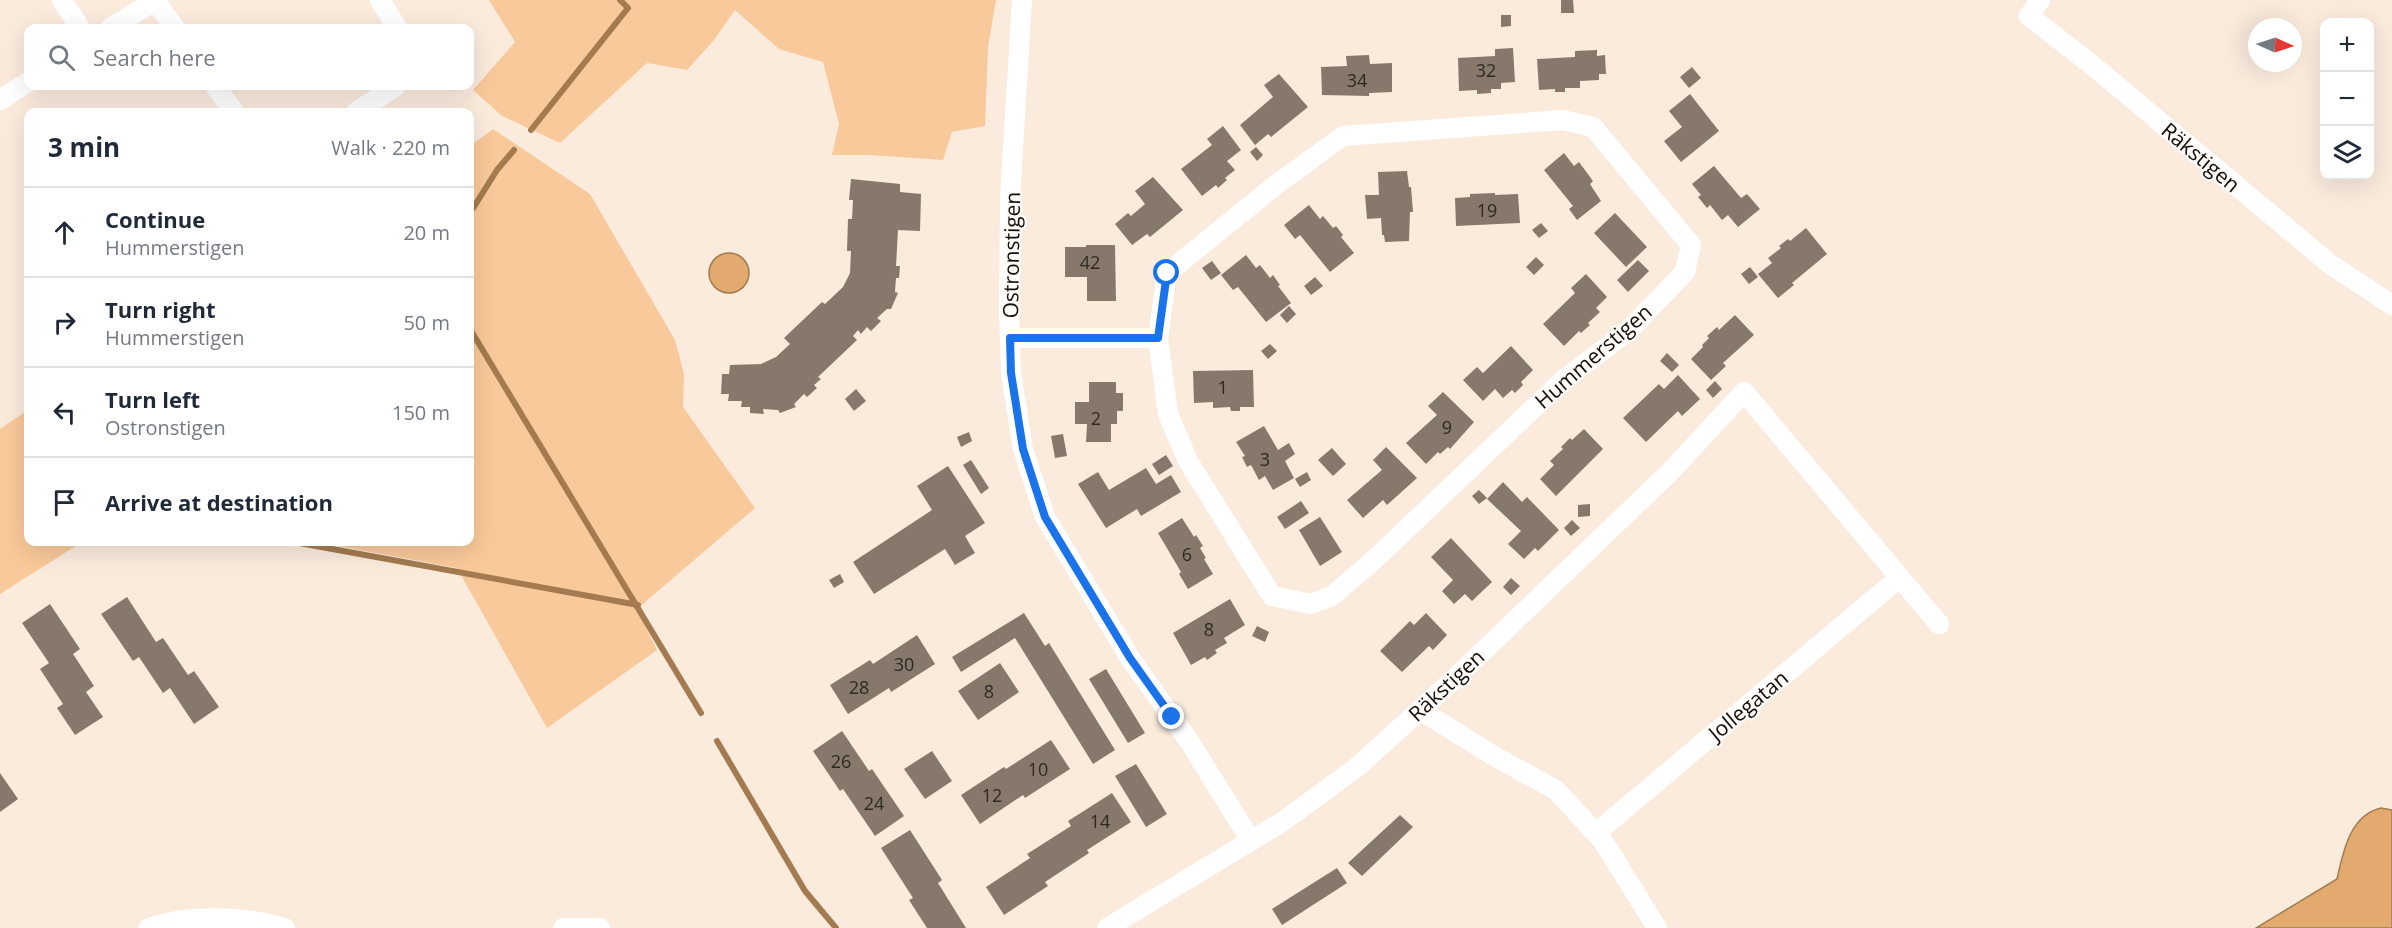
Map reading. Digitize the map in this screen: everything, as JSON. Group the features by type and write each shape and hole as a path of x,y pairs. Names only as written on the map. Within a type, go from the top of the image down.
{"street":[{"path":"62,0 77,24"},
{"path":"380,0 395,24"},
{"name":"Ostronstigen","path":"1022,0 1010,197 1010,338 1011,373 1023,449 1045,517 1130,658 1191,744 1251,841"},
{"name":"Räkstigen","path":"2040,0 2029,16 2092,65 2330,264 2392,305"},
{"path":"117,24 156,1 172,24"},
{"path":"0,100 24,85"},
{"path":"218,90 231,108"},
{"path":"362,108 390,90"},
{"name":"Hummerstigen","path":"1563,120 1593,127 1691,245 1685,272 1629,330 1561,382 1375,559 1332,596 1311,604 1272,596 1188,461 1168,414 1158,338 1167,273 1342,135 1563,120"},
{"path":"1010,338 1158,338"},
{"name":"Räkstigen","path":"1107,928 1282,822 1356,768 1671,471 1744,392 1899,578"},
{"path":"1899,578 1939,624"},
{"name":"Jollegatan","path":"1596,833 1899,578"},
{"path":"1420,710 1494,756 1556,790 1603,842 1657,928"},
{"path":"149,928 211,917 238,919 285,928"},
{"path":"563,928 600,928"}],"shaded area":[{"path":"489,0 996,0 988,47 985,126 952,132 943,160 832,155 839,124 823,62 779,49 735,10 714,40 687,70 647,63 560,143 502,116 473,90 515,42"},
{"path":"493,129 590,194 675,340 684,374 683,407 755,508 637,609 657,650 547,728 457,568 339,546 474,546 474,143"},
{"path":"729,253 737,254 743,259 748,265 748,281 743,287 737,292 729,293 721,292 715,287 710,281 709,273 710,265 715,259 721,254"},
{"path":"24,413 24,546 76,546 0,594 0,429"},
{"path":"2381,808 2392,810 2392,928 2256,928 2337,879 2345,847 2355,826 2370,812"}],"building":[{"path":"1561,0 1573,0 1574,13 1561,13"},
{"path":"1501,15 1511,15 1511,26 1501,27"},
{"path":"1513,48 1515,82 1501,83 1501,89 1491,89 1491,93 1477,94 1477,90 1459,91 1458,58 1495,56 1495,49"},
{"path":"1597,50 1597,56 1605,55 1606,74 1599,74 1599,80 1580,81 1580,88 1565,88 1565,92 1555,92 1555,89 1539,90 1537,59 1575,57 1575,51"},
{"path":"1369,55 1370,64 1392,63 1392,92 1369,93 1369,96 1322,95 1321,67 1347,66 1346,56"},
{"path":"1692,67 1701,78 1689,88 1680,77"},
{"path":"1279,74 1308,107 1271,137 1268,134 1255,145 1240,125 1273,97 1264,85"},
{"path":"1690,94 1719,131 1681,162 1664,141 1682,127 1669,111"},
{"path":"1223,126 1241,150 1227,161 1235,170 1218,188 1216,185 1202,196 1181,169 1212,145 1207,139"},
{"path":"1256,147 1263,155 1257,161 1250,152"},
{"path":"1564,153 1574,166 1579,162 1593,181 1590,184 1601,201 1577,220 1569,209 1573,206 1544,170"},
{"path":"1714,166 1741,198 1747,194 1760,209 1738,227 1728,215 1722,220 1710,205 1707,208 1698,197 1701,195 1692,184"},
{"path":"1407,171 1413,212 1410,212 1409,241 1385,242 1384,235 1382,235 1381,218 1367,219 1365,195 1379,195 1378,172"},
{"path":"1153,177 1183,210 1150,237 1147,234 1132,245 1115,224 1128,213 1131,216 1145,204 1135,191"},
{"path":"851,179 900,184 900,192 921,194 920,231 898,230 896,266 900,266 895,292 898,293 891,309 887,309 877,318 881,321 871,331 867,327 861,334 858,330 853,336 857,340 818,377 821,379 814,385 817,388 807,397 804,394 794,404 796,407 780,413 778,410 763,409 764,414 750,413 750,407 741,407 742,401 728,401 729,394 721,394 722,374 729,374 730,365 761,364 776,357 790,344 784,338 822,302 825,304 843,287 850,273 851,251 847,251 848,219 852,219 853,200 849,200"},
{"path":"1495,193 1495,195 1518,194 1520,223 1456,226 1455,198 1470,197 1470,194"},
{"path":"1309,205 1320,219 1323,216 1333,228 1336,226 1343,235 1341,237 1354,253 1330,272 1300,235 1295,239 1284,225"},
{"path":"1615,213 1647,247 1626,267 1594,233"},
{"path":"1541,223 1548,231 1539,238 1532,230"},
{"path":"1806,228 1827,254 1792,283 1794,285 1778,298 1758,274 1772,263 1768,258 1781,248 1779,246 1788,239 1790,241"},
{"path":"1086,245 1115,245 1116,301 1087,301 1087,277 1065,277 1065,247 1086,247"},
{"path":"1246,255 1256,268 1260,265 1270,278 1273,275 1291,303 1266,322 1238,287 1233,290 1221,275"},
{"path":"1536,257 1544,265 1534,275 1526,267"},
{"path":"1638,260 1649,271 1628,292 1617,280"},
{"path":"1212,261 1221,273 1211,280 1202,268"},
{"path":"1750,267 1758,277 1749,284 1741,274"},
{"path":"1586,274 1607,297 1596,308 1600,312 1588,323 1590,325 1581,333 1579,331 1564,346 1543,324 1575,293 1571,288"},
{"path":"1315,277 1323,286 1311,295 1304,286"},
{"path":"1289,306 1296,314 1287,323 1280,315"},
{"path":"1735,315 1754,335 1723,363 1726,366 1711,380 1691,359 1703,347 1702,345 1709,338 1707,336 1717,327 1719,330"},
{"path":"1270,344 1277,351 1268,359 1261,351"},
{"path":"1511,346 1533,370 1521,382 1523,385 1515,393 1512,390 1503,398 1495,389 1483,401 1463,380 1477,367 1483,373"},
{"path":"1667,353 1679,365 1672,372 1660,361"},
{"path":"1253,370 1254,407 1240,407 1240,411 1231,411 1230,407 1213,408 1213,402 1194,403 1193,371"},
{"path":"1678,375 1700,399 1682,416 1678,411 1646,442 1623,418 1659,384 1664,389"},
{"path":"1715,381 1722,389 1713,398 1706,390"},
{"path":"1089,382 1116,382 1116,393 1123,393 1123,411 1117,411 1117,424 1111,424 1111,442 1086,442 1087,424 1075,424 1075,402 1089,402"},
{"path":"856,389 866,401 854,411 845,399"},
{"path":"1443,392 1474,422 1450,449 1448,447 1440,454 1438,452 1426,464 1406,443 1437,415 1428,406"},
{"path":"1264,426 1278,450 1289,443 1295,454 1285,461 1294,478 1273,490 1265,476 1259,480 1251,465 1247,467 1242,457 1245,456 1236,442"},
{"path":"1584,429 1603,449 1556,496 1540,479 1554,465 1550,461 1563,449 1561,447"},
{"path":"969,432 972,441 961,447 957,437"},
{"path":"1063,434 1067,456 1055,458 1051,436"},
{"path":"1386,447 1417,478 1387,505 1383,500 1363,518 1347,500 1382,470 1373,460"},
{"path":"1332,448 1346,464 1333,476 1318,460"},
{"path":"1166,455 1173,466 1159,475 1152,464"},
{"path":"971,460 989,488 981,494 963,465"},
{"path":"948,466 985,523 965,536 975,553 955,565 945,549 874,594 853,562 932,510 917,486"},
{"path":"1146,468 1156,484 1171,475 1181,492 1141,516 1137,509 1106,528 1078,484 1098,472 1109,490"},
{"path":"1307,472 1311,480 1300,487 1295,479"},
{"path":"1503,482 1522,502 1527,497 1559,530 1538,551 1535,548 1524,559 1508,544 1521,531 1487,499"},
{"path":"1479,490 1487,498 1479,504 1472,496"},
{"path":"1301,501 1309,513 1285,529 1277,517"},
{"path":"1590,504 1590,516 1578,517 1578,505"},
{"path":"1320,517 1342,552 1320,566 1299,530"},
{"path":"1182,518 1194,537 1196,535 1203,546 1200,548 1213,574 1188,589 1179,574 1181,572 1158,533"},
{"path":"1572,520 1580,528 1571,536 1564,528"},
{"path":"1451,538 1492,582 1472,601 1465,594 1454,604 1442,591 1453,580 1431,557"},
{"path":"840,574 844,582 834,588 829,580"},
{"path":"1511,578 1520,586 1511,595 1503,587"},
{"path":"127,597 156,642 163,638 188,675 194,671 219,707 194,724 170,688 163,693 139,657 133,661 101,614"},
{"path":"1230,599 1245,625 1224,638 1227,643 1215,650 1217,653 1207,660 1205,657 1191,665 1173,633"},
{"path":"50,604 80,649 73,654 94,686 86,692 103,717 75,735 57,708 63,704 40,669 49,663 22,623"},
{"path":"1024,613 1045,646 1049,643 1115,750 1093,764 1015,638 961,672 952,657"},
{"path":"1426,613 1447,635 1433,650 1429,646 1402,672 1380,651 1410,621 1414,625"},
{"path":"1257,626 1269,632 1265,642 1252,636"},
{"path":"917,635 935,664 891,692 889,688 848,714 830,685 870,660 873,664"},
{"path":"1000,663 1019,692 978,720 958,691"},
{"path":"1106,669 1145,733 1128,743 1089,679"},
{"path":"842,731 869,771 872,769 904,816 875,836 843,789 840,791 813,751"},
{"path":"1051,740 1070,769 1025,798 1023,795 980,824 961,795"},
{"path":"932,751 952,781 925,799 904,769"},
{"path":"1136,764 1167,814 1146,827 1115,776"},
{"path":"0,773 18,799 0,812"},
{"path":"1112,793 1131,822 1087,850 1089,853 1045,882 1048,886 1004,915 986,887 1030,858 1027,854 1071,826 1068,821"},
{"path":"1400,815 1413,827 1362,876 1348,863"},
{"path":"910,830 942,880 938,883 966,928 927,928 909,900 913,898 881,848"},
{"path":"1337,868 1347,883 1282,925 1272,909"}],"waterway":[{"path":"531,130 628,8 620,0"},
{"path":"474,207 497,170 514,150"},
{"path":"474,336 701,713"},
{"path":"316,546 638,605"},
{"path":"717,741 805,891 836,928"}],"route":[{"path":"1167,273 1158,338 1010,338 1011,373 1023,449 1045,517 1130,658 1172,717"}]}
